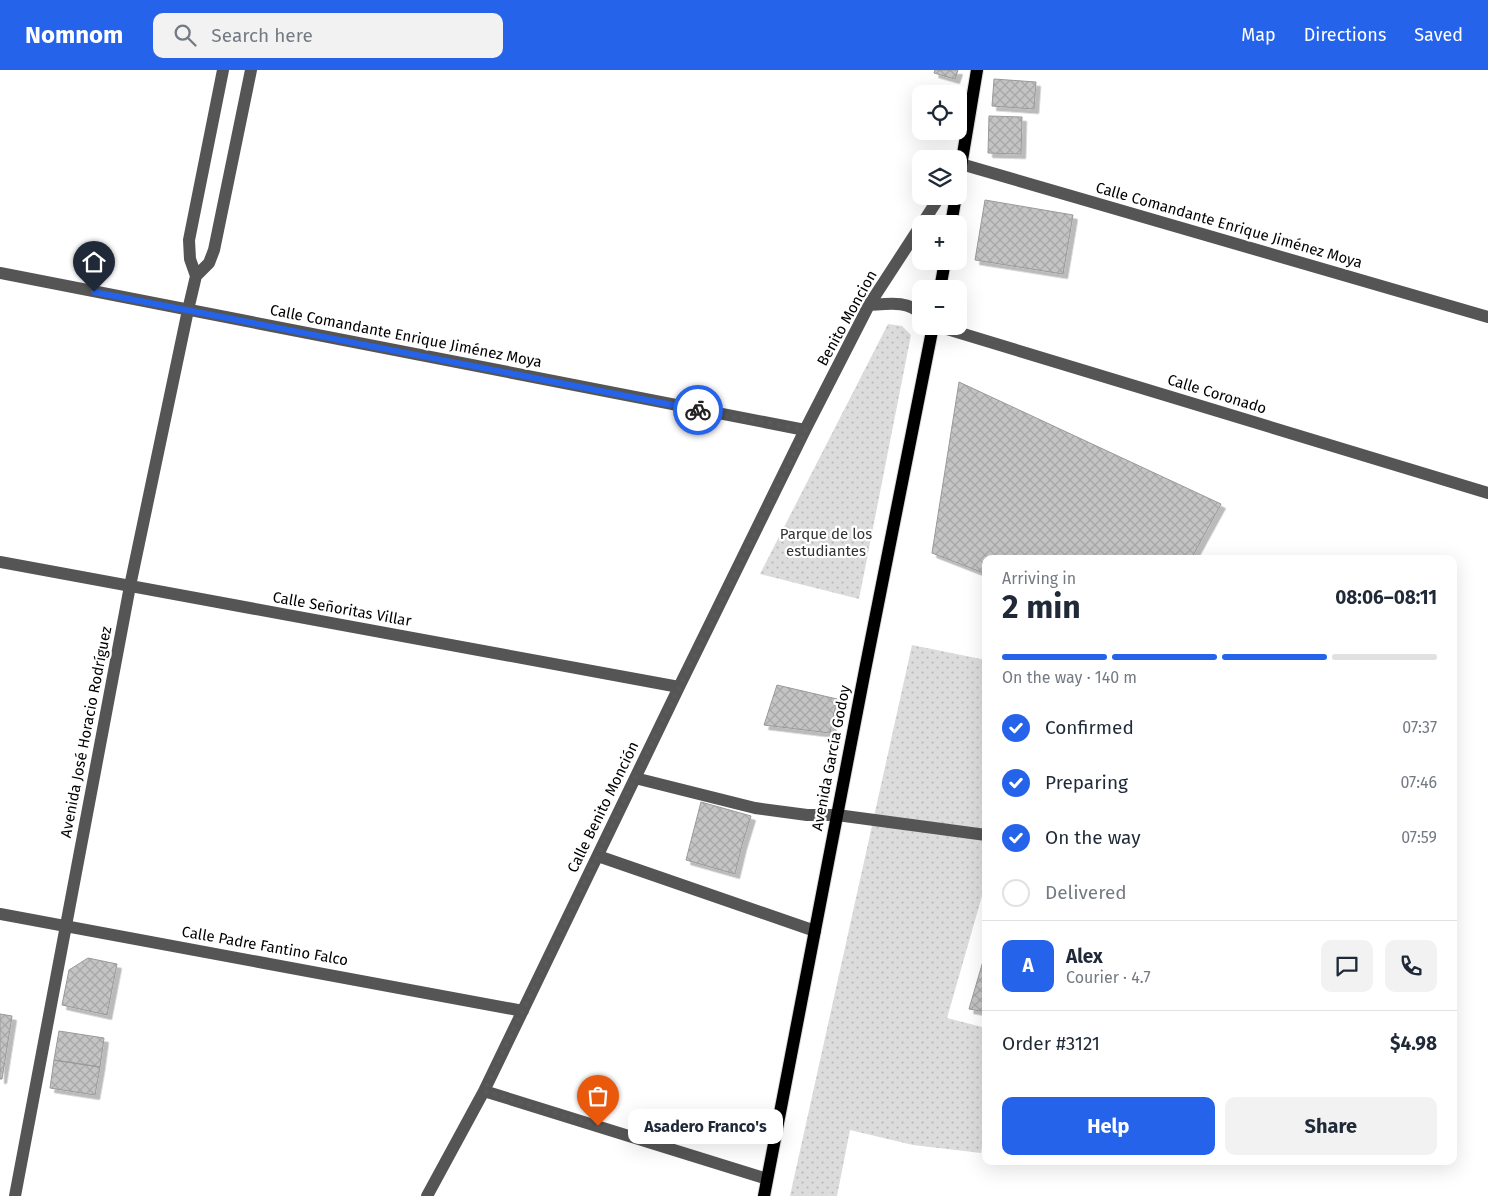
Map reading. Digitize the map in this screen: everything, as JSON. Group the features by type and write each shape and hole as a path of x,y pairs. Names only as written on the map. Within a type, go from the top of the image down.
{"main road":[{"path":"963,150 977,70"},
{"name":"Avenida García Godoy","path":"764,1196 837,815 933,335"}],"street":[{"name":"Avenida José Horacio Rodríguez","path":"196,276 190,259 189,240 223,70"},
{"name":"Avenida José Horacio Rodríguez","path":"15,1196 130,586 188,310 196,276 208,263 214,250 251,70"},
{"name":"Calle Comandante Enrique Jiménez Moya","path":"967,168 1488,317"},
{"name":"Benito Moncion","path":"806,430 869,305 912,239"},
{"name":"Calle Comandante Enrique Jiménez Moya","path":"0,273 806,430"},
{"path":"869,305 898,304 912,308"},
{"name":"Calle Coronado","path":"965,335 1488,493"},
{"name":"Calle Benito Monción","path":"427,1196 484,1091 679,687 806,430"},
{"name":"Calle Señoritas Villar","path":"0,562 679,687"},
{"path":"635,778 755,808 807,816 837,815 982,835"},
{"path":"598,856 815,931"},
{"name":"Calle Padre Fantino Falco","path":"0,914 523,1011"},
{"path":"484,1091 767,1179"}],"green space":[{"name":"Parque de los estudiantes","path":"888,324 902,326 911,335 859,599 760,574"},
{"path":"912,645 982,659 982,896 947,1018 982,1027 981,1153 913,1145 850,1130 837,1196 790,1196"}],"building":[{"path":"935,70 958,70 955,79 934,73"},
{"path":"994,79 1036,82 1034,109 992,106"},
{"path":"989,116 1022,117 1021,154 988,153"},
{"path":"985,200 1073,215 1063,274 975,260"},
{"path":"959,382 1221,504 1193,555 982,555 982,572 932,553"},
{"path":"777,685 837,699 830,733 764,725"},
{"path":"701,802 751,816 735,874 686,860"},
{"path":"88,958 117,964 107,1015 62,1005 69,970"},
{"path":"982,965 982,1011 969,1009"},
{"path":"0,1014 12,1016 2,1079 0,1079"},
{"path":"59,1031 104,1038 100,1067 54,1060"},
{"path":"54,1060 100,1067 95,1095 50,1088"}],"way so far":[{"path":"598,1126 484,1091 679,687 806,430 698,410"}],"place":[{"name":"Asadero Franco's","path":"598,1126"}],"route":[{"path":"94,292 698,410"}]}
